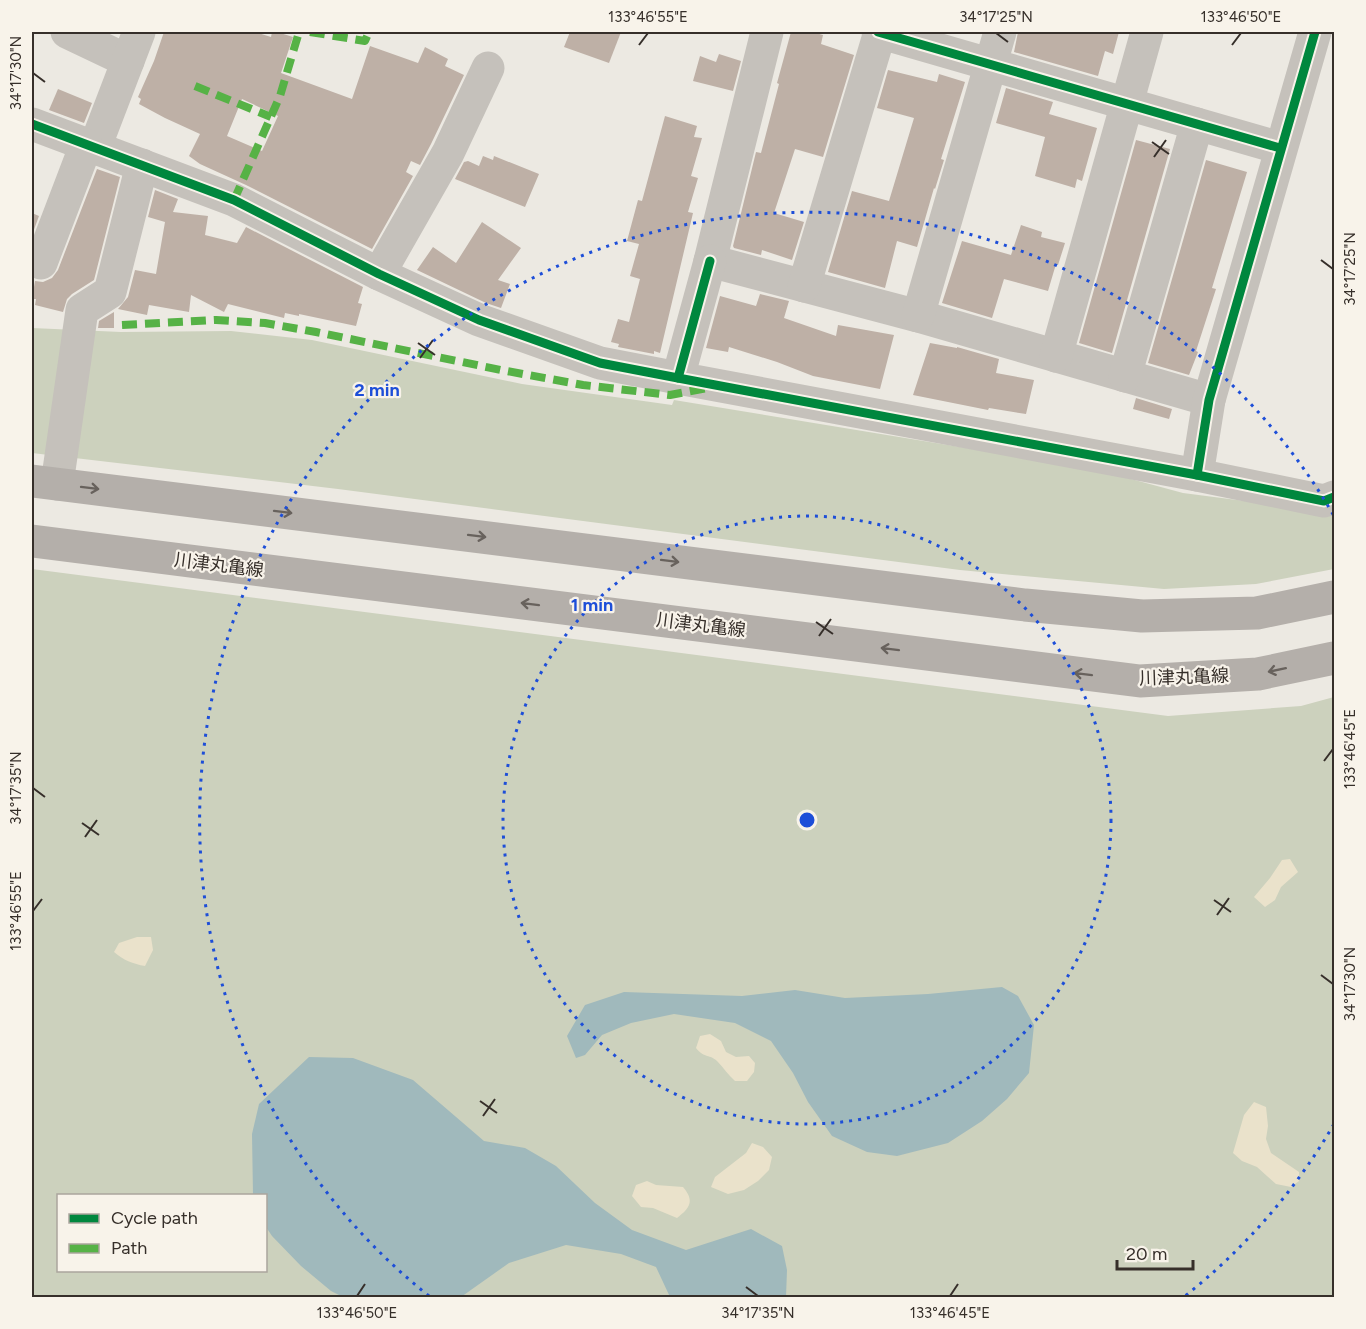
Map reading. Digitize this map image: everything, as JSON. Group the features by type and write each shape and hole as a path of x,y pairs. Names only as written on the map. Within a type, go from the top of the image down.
{"main road":[{"path":"44,483 1014,603 1142,616 1257,613 1335,597"},
{"name":"川津丸亀線","path":"32,542 1140,681 1258,674 1335,658"}],"street":[{"path":"41,263 134,46 67,32"},
{"path":"678,378 710,261 767,32"},
{"path":"804,286 879,32 1280,148"},
{"path":"918,316 1000,32"},
{"path":"1056,356 1148,32"},
{"path":"1197,475 1209,400 1315,32"},
{"path":"379,274 448,153 488,68"},
{"path":"32,124 234,200 379,274 479,320 600,363 1324,501 1335,497"},
{"path":"1125,376 1197,124"},
{"path":"44,483 82,310 110,292 142,165"},
{"path":"710,261 918,316 1209,400"}],"green space":[{"path":"32,328 121,332 231,331 312,340 522,384 672,405 674,400 1094,469 1183,493 1291,507 1334,505 1334,569 1256,584 1164,589 960,570 338,489 32,453"},
{"path":"32,569 1168,716 1301,706 1334,697 1334,1297 32,1298"}],"sand":[{"path":"1290,859 1298,872 1281,887 1275,900 1265,907 1254,897 1282,860"},
{"path":"137,937 151,937 153,950 145,966 128,961 114,952 119,943"},
{"path":"710,1034 721,1041 726,1052 736,1057 749,1056 755,1063 754,1072 747,1081 735,1081 717,1061 702,1054 696,1048 700,1036"},
{"path":"1254,1102 1266,1107 1268,1126 1266,1139 1271,1153 1299,1172 1299,1181 1291,1187 1276,1184 1257,1167 1242,1161 1233,1153 1244,1115"},
{"path":"752,1143 763,1147 772,1157 769,1170 744,1190 728,1194 711,1187 715,1177 746,1153"},
{"path":"647,1181 656,1185 683,1187 690,1200 688,1207 677,1218 653,1208 641,1207 632,1196 636,1185"}],"water":[{"path":"1002,987 1018,996 1034,1025 1029,1073 1007,1099 982,1121 948,1143 897,1156 867,1152 832,1136 808,1102 793,1073 771,1041 735,1023 674,1014 631,1023 602,1035 585,1055 576,1058 567,1036 585,1005 624,992 742,996 795,990 845,998 928,994"},
{"path":"309,1057 353,1058 413,1080 484,1141 525,1148 556,1166 595,1203 632,1230 686,1250 751,1229 782,1246 787,1270 786,1297 670,1297 656,1267 621,1254 566,1245 509,1263 461,1297 343,1297 331,1291 301,1266 267,1228 267,1194 253,1194 252,1134 259,1104"}],"building":[{"path":"164,32 255,32 271,37 272,32 277,32 293,37 281,73 352,99 370,46 418,63 425,47 448,59 445,66 464,75 420,165 411,161 406,172 413,176 372,249 200,164 189,156 200,134 139,104 141,99 138,97","holes":["242,99 278,116 262,151 227,136"]},
{"path":"570,32 621,32 609,63 564,47"},
{"path":"791,32 812,32 823,35 821,44 854,55 823,157 795,149 774,213 804,222 792,260 762,250 761,255 733,246 756,152 761,153"},
{"path":"1018,32 1119,32 1113,54 1105,51 1098,76 1014,52"},
{"path":"719,54 741,61 733,91 693,81 700,56 716,62"},
{"path":"888,70 937,82 939,74 965,82 917,247 897,241 885,288 828,272 852,191 889,201 914,118 877,108"},
{"path":"1006,88 1053,102 1049,114 1097,128 1082,181 1077,179 1075,188 1035,176 1045,137 996,123"},
{"path":"58,89 92,103 84,123 49,110"},
{"path":"665,116 697,126 694,137 702,138 691,176 698,178 688,212 693,213 660,353 654,351 654,354 618,347 619,344 611,342 618,319 629,322 640,279 630,276 639,244 627,241 638,200 642,201"},
{"path":"1136,140 1170,149 1112,353 1079,343"},
{"path":"483,156 493,160 494,156 539,174 525,207 455,179 464,162 468,161 479,166"},
{"path":"1206,160 1247,172 1212,288 1216,289 1196,351 1198,352 1189,375 1148,363"},
{"path":"97,169 120,177 94,280 67,299 63,312 35,305 36,299 32,299 35,281 43,282 52,278 58,270"},
{"path":"155,190 178,199 173,212 208,216 205,235 237,243 246,227 363,287 358,303 362,304 356,326 299,314 299,316 285,313 284,318 228,304 224,312 191,295 189,312 149,305 147,315 118,309 128,297 135,270 156,274 165,222 148,217"},
{"path":"32,213 39,216 32,235"},
{"path":"482,222 521,248 498,280 510,284 501,308 417,270 433,247 456,263"},
{"path":"1021,225 1042,232 1041,237 1065,243 1048,291 1004,279 992,318 942,303 962,241 1011,255"},
{"path":"760,294 789,301 784,318 836,336 838,325 894,335 880,389 813,376 729,347 728,352 706,348 720,296 756,306"},
{"path":"114,312 114,328 98,328 99,321"},
{"path":"930,343 957,347 999,359 996,373 1034,380 1026,414 989,408 988,410 913,395"},
{"path":"1136,398 1172,409 1169,419 1133,409"}],"marked path":[{"path":"234,200 280,96 299,32"},
{"path":"310,32 365,41 369,32"},
{"path":"195,86 271,117"},
{"path":"122,325 216,320 265,323 583,385 670,395 707,388"}],"cycle path":[{"path":"878,32 1280,148"},
{"path":"1197,475 1209,400 1315,32"},
{"path":"32,124 234,200 379,274 479,320 600,363 678,378"},
{"path":"710,261 678,378 1324,501 1334,497"}]}
